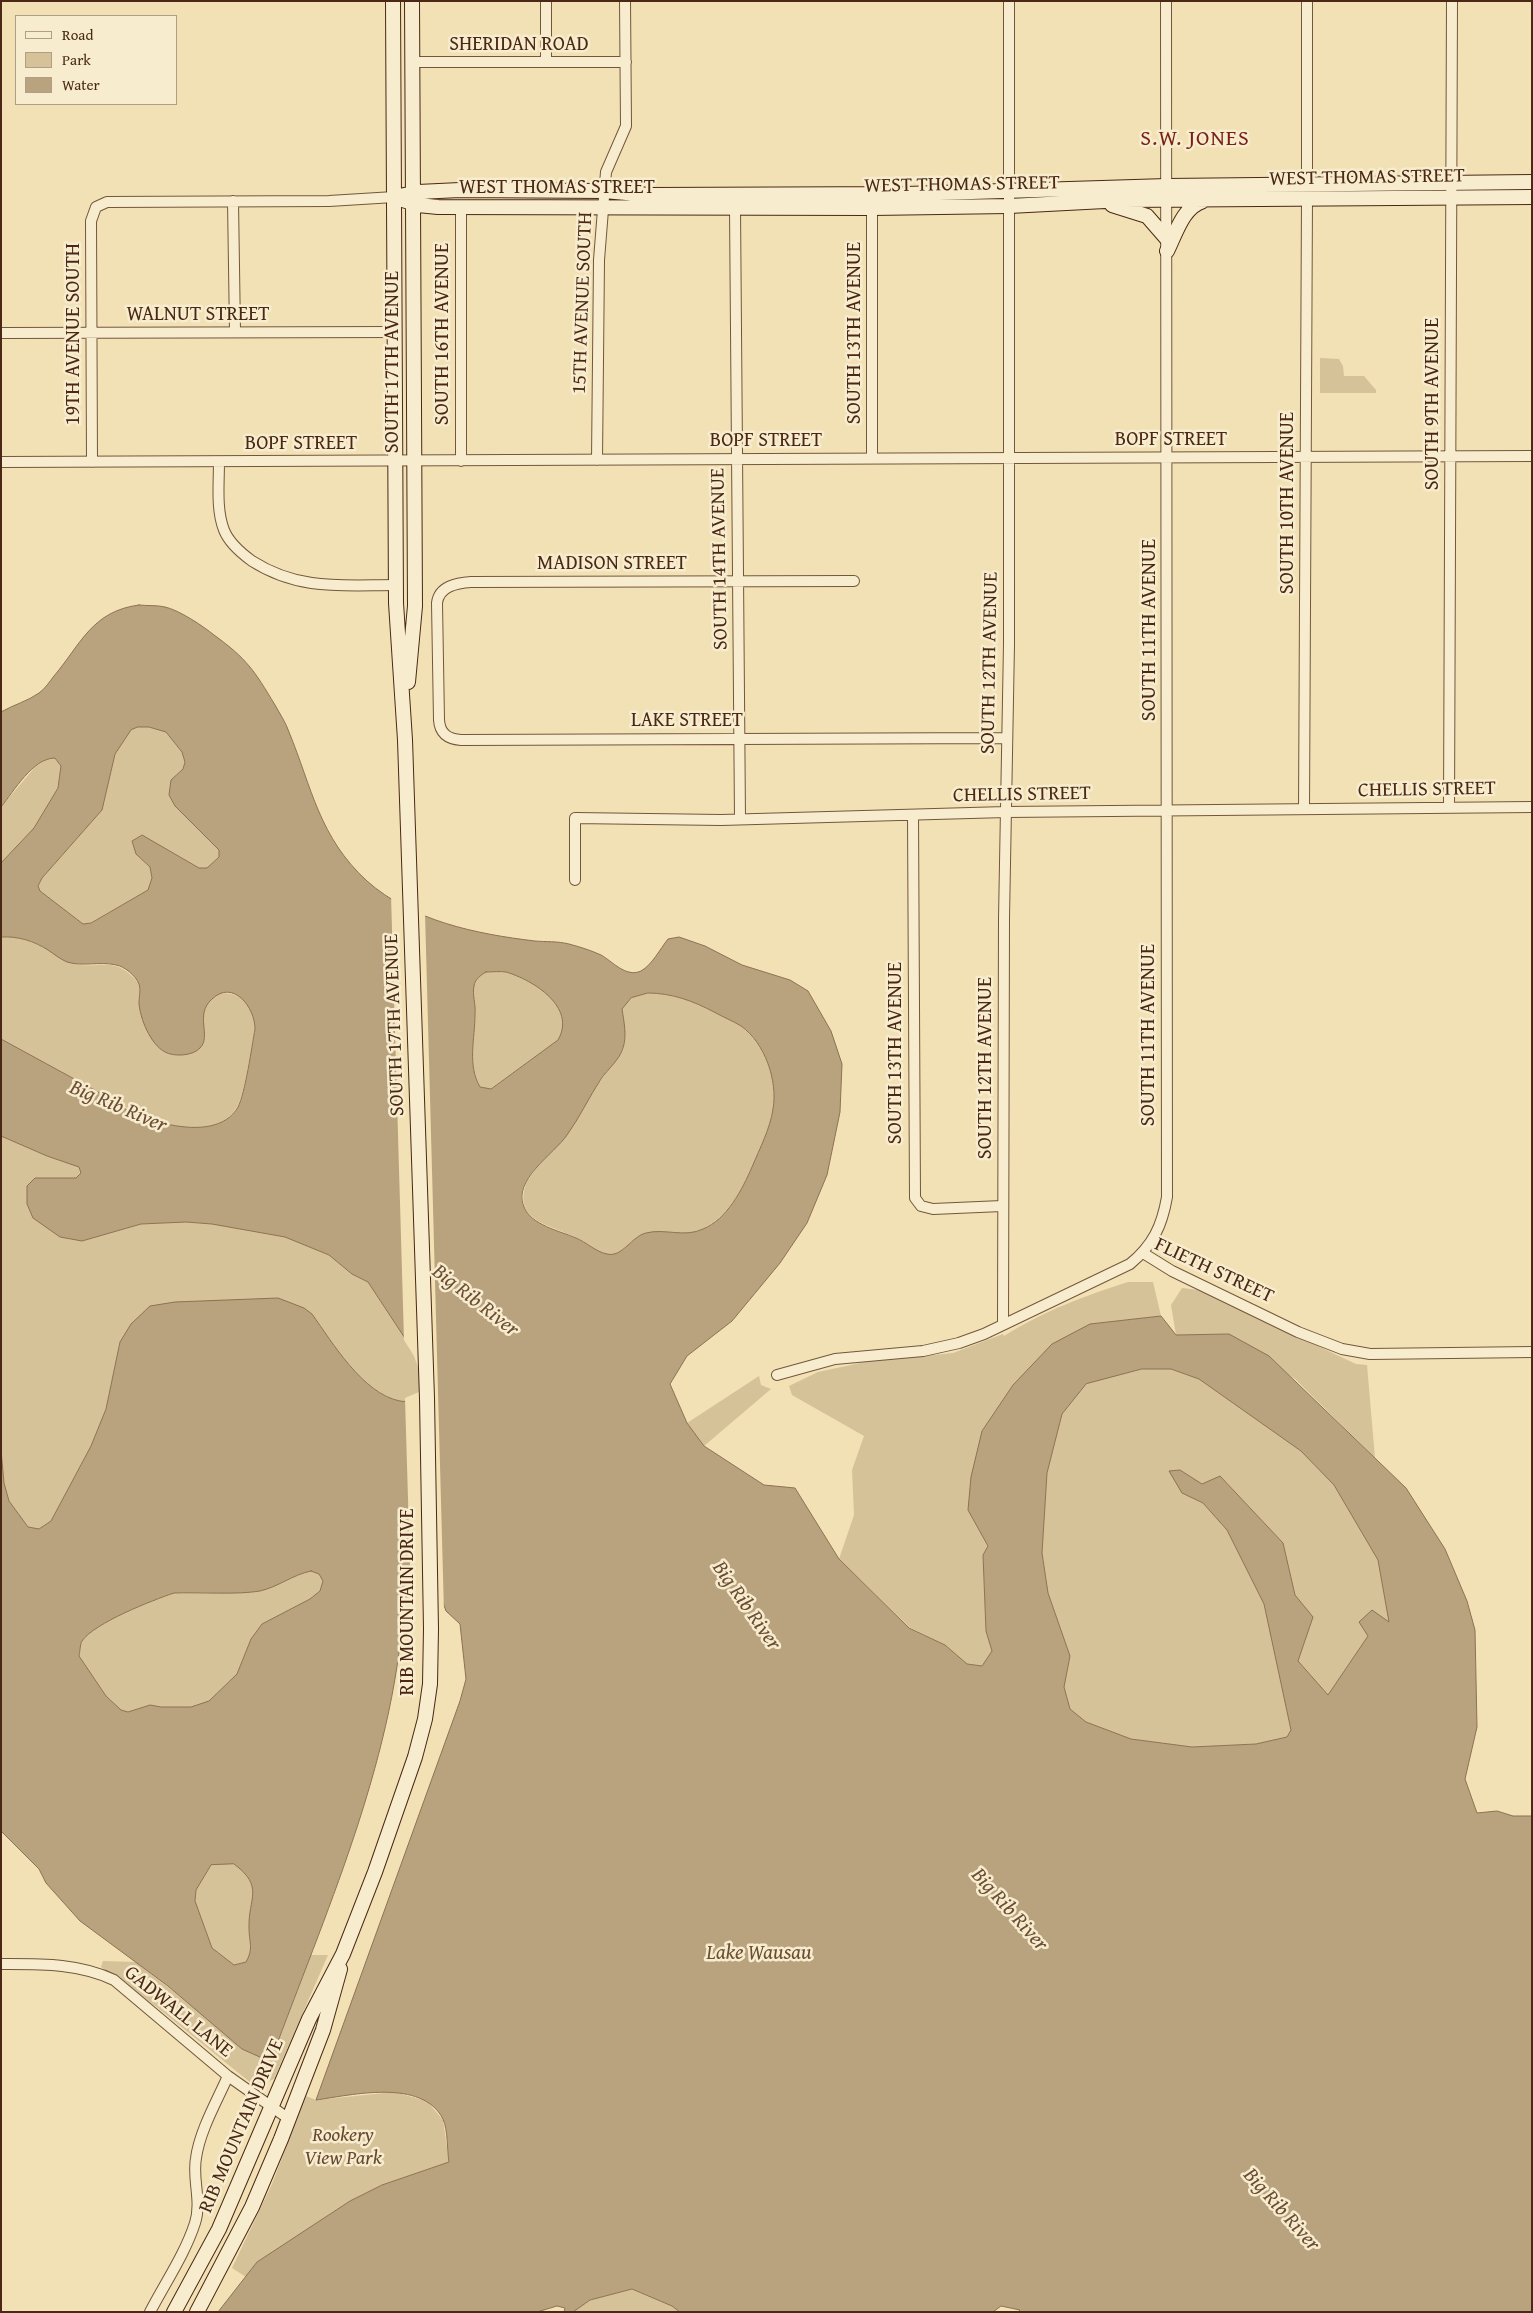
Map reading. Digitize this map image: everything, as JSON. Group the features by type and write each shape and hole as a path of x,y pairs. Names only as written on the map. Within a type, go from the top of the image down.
{"main road":[{"name":"SOUTH 17TH AVENUE","path":"393,1 396,585 411,882 424,1326"},
{"name":"SOUTH 17TH AVENUE","path":"404,722 415,615 412,1"},
{"name":"WEST THOMAS STREET","path":"412,198 438,207 872,208 1167,186 1532,182"},
{"name":"WEST THOMAS STREET","path":"394,197 412,198 460,190 604,191 681,196 1097,201 1532,197"},
{"path":"1097,201 1148,216 1167,245 1187,211 1194,204 1204,200"},
{"name":"RIB MOUNTAIN DRIVE","path":"174,2312 219,2229 309,2019 343,1954 375,1872 421,1736 430,1676 431,1628 424,1326"},
{"name":"RIB MOUNTAIN DRIVE","path":"197,2312 252,2207 289,2119 332,2005 343,1954"}],"street":[{"path":"546,1 546,62"},
{"name":"15TH AVENUE SOUTH","path":"596,460 598,280 604,191 608,166 625,129 625,1"},
{"name":"SOUTH 12TH AVENUE","path":"1003,1325 1002,1206 1008,738 1009,1"},
{"name":"SOUTH 11TH AVENUE","path":"1143,1253 1157,1233 1166,1197 1166,1"},
{"path":"1307,184 1308,1"},
{"name":"SOUTH 9TH AVENUE","path":"1449,807 1452,1"},
{"name":"SHERIDAN ROAD","path":"412,62 626,62"},
{"name":"WEST THOMAS STREET","path":"96,207 107,202 335,201 394,197"},
{"name":"SOUTH 10TH AVENUE","path":"1304,809 1307,198"},
{"path":"233,202 235,332"},
{"name":"19TH AVENUE SOUTH","path":"92,462 91,221 96,207"},
{"name":"SOUTH 16TH AVENUE","path":"461,207 461,461"},
{"name":"SOUTH 14TH AVENUE","path":"735,208 740,819"},
{"name":"SOUTH 13TH AVENUE","path":"872,208 872,458"},
{"name":"WALNUT STREET","path":"1,333 395,332"},
{"name":"BOPF STREET","path":"1,462 1532,456"},
{"path":"219,462 220,516 230,541 245,556 267,570 299,582 396,585"},
{"name":"MADISON STREET","path":"438,660 438,598 442,591 454,585 471,582 854,582"},
{"name":"LAKE STREET","path":"438,660 439,723 442,732 453,739 1008,738"},
{"name":"CHELLIS STREET","path":"576,880 574,818 740,819 913,816 1006,812 1532,806"},
{"name":"SOUTH 13TH AVENUE","path":"913,816 915,1198 921,1206 933,1209 1002,1206"},
{"name":"FLIETH STREET","path":"777,1375 835,1359 941,1348 967,1340 1117,1272 1143,1253 1172,1271 1298,1332 1342,1349 1370,1354 1532,1352"},
{"name":"GADWALL LANE","path":"1,1964 59,1965 91,1970 114,1980 228,2076 289,2119"},
{"path":"150,2312 196,2222 198,2207 196,2158 206,2125 228,2076"}],"green space":[{"path":"1320,358 1339,359 1343,366 1344,376 1364,376 1376,390 1376,393 1320,393"},
{"path":"138,727 149,727 166,732 182,752 185,762 183,769 171,780 169,795 175,806 219,850 219,857 207,868 199,868 141,835 132,841 136,854 150,867 152,878 148,890 90,923 83,924 40,891 38,886 42,878 102,810 115,753 131,730"},
{"path":"49,758 55,758 61,766 58,788 34,828 1,863 1,807 35,767"},
{"path":"13,936 42,946 63,960 77,964 113,965 121,968 130,974 140,985 139,1003 204,1040 202,1017 205,1005 212,998 221,994 239,997 247,1004 253,1015 255,1029 245,1082 237,1107 225,1120 210,1126 193,1128 156,1120 108,1099 1,1039 1,937"},
{"path":"486,972 506,972 528,981 549,996 562,1016 562,1028 558,1040 490,1089 480,1087 476,1079 473,1061 474,989 477,979"},
{"path":"648,993 675,996 691,1002 737,1023 751,1035 758,1044 772,1075 774,1087 773,1109 760,1150 735,1199 722,1215 705,1228 691,1233 646,1233 636,1238 618,1253 607,1255 578,1238 544,1224 531,1216 524,1205 524,1190 527,1181 623,1050 625,1039 622,1009 631,998"},
{"path":"1,1136 47,1156 79,1166 81,1173 76,1178 35,1178 82,1241 141,1224 186,1222 212,1224 286,1237 329,1255 352,1274 368,1282 416,1355 425,1378 421,1393 411,1400 400,1401 386,1396 373,1388 361,1378 339,1352 312,1314 120,1342 106,1409 91,1446 51,1521 39,1529 28,1527 9,1501 4,1483 1,1450"},
{"path":"1128,1282 1153,1282 1161,1316 1090,1324 1013,1385 982,1431 968,1510 988,1546 983,1555 986,1631 992,1651 982,1666 967,1664 945,1645 909,1627 839,1559 854,1515 852,1470 864,1436 792,1395 789,1386 818,1372 865,1362 953,1353 1003,1334 1004,1336 1064,1305"},
{"path":"1182,1288 1199,1290 1356,1364 1367,1365 1375,1458 1295,1379 1229,1334 1176,1335 1171,1305"},
{"path":"1142,1369 1171,1369 1199,1379 1301,1451 1334,1485 1378,1560 1389,1622 1360,1621 1368,1636 1328,1695 1298,1661 1313,1617 1295,1595 1283,1543 1220,1476 1202,1484 1180,1470 1182,1493 1203,1503 1227,1530 1264,1604 1291,1730 1287,1737 1256,1744 1192,1747 1131,1739 1086,1722 1070,1709 1064,1687 1070,1656 1048,1593 1042,1553 1047,1473 1062,1414 1086,1384"},
{"path":"759,1376 761,1385 771,1389 704,1446 687,1423"},
{"path":"311,1571 319,1574 323,1581 320,1591 310,1599 262,1624 251,1639 237,1674 209,1701 191,1707 150,1705 128,1712 121,1710 106,1696 79,1656 82,1641 98,1626 124,1612 164,1596 174,1593 260,1591"},
{"path":"234,1864 249,1879 253,1893 249,1918 250,1953 246,1962 234,1965 212,1948 195,1901 196,1890 211,1865"},
{"path":"310,1955 328,1955 274,2079 261,2085 251,2083 158,2008 101,1967 103,1961 136,1962 208,2018 242,2049 277,2044"},
{"name":"Rookery View Park","path":"394,2092 427,2101 443,2120 449,2162 382,2185 350,2201 257,2262 246,2277 232,2268 272,2184 306,2096 316,2100"},
{"path":"632,2289 672,2306 680,2312 573,2312 590,2300"}],"water":[{"name":"Lake Wausau","path":"139,605 171,609 204,627 242,658 261,683 285,722 319,811 338,847 367,881 385,895 404,906 424,916 468,929 513,938 560,942 577,946 601,955 625,971 635,973 641,971 652,961 668,939 679,937 705,946 742,965 790,980 808,991 831,1031 842,1064 840,1112 827,1175 807,1223 780,1263 732,1321 687,1356 670,1384 687,1423 704,1446 764,1485 795,1488 839,1559 909,1628 945,1645 967,1664 982,1666 992,1651 986,1631 983,1555 988,1546 968,1510 971,1477 982,1431 1013,1385 1052,1344 1090,1324 1161,1316 1176,1335 1229,1334 1269,1356 1406,1488 1445,1549 1467,1601 1475,1630 1477,1727 1465,1779 1477,1813 1497,1811 1513,1816 1532,1816 1532,2312 1018,2312 1020,2310 1001,2306 993,2312 680,2312 672,2306 632,2289 590,2300 573,2312 564,2312 565,2308 557,2306 537,2312 218,2312 257,2262 350,2201 382,2185 449,2162 447,2134 443,2119 433,2106 419,2098 385,2092 316,2100 460,1701 466,1679 460,1624 446,1611 440,1594 404,1597 399,1655 389,1712 375,1769 358,1825 339,1881 277,2044 262,2058 242,2049 168,1986 80,1921 46,1883 39,1869 1,1831 1,1450 4,1483 9,1501 28,1527 39,1529 51,1521 91,1446 106,1409 120,1342 131,1324 150,1306 175,1302 278,1298 304,1308 312,1314 339,1352 361,1378 386,1396 400,1401 411,1400 421,1393 425,1379 416,1355 368,1282 352,1274 329,1255 285,1237 212,1224 186,1222 141,1224 82,1241 60,1237 33,1218 27,1204 27,1186 35,1178 76,1178 81,1173 79,1167 47,1156 1,1136 1,1039 130,1111 170,1125 191,1127 210,1126 226,1119 238,1107 246,1081 255,1029 251,1012 241,998 228,992 220,994 212,999 204,1012 204,1038 200,1048 188,1054 169,1054 160,1048 150,1037 140,1009 139,984 126,969 110,964 67,962 31,942 14,937 1,937 1,863 34,828 58,788 61,766 55,758 39,763 25,776 1,807 1,712 41,691 89,631 110,614 123,608","holes":["138,727 149,727 166,732 182,752 185,762 183,769 171,780 169,795 175,806 219,850 219,857 207,868 199,868 142,835 132,841 136,854 150,867 152,878 148,890 91,923 83,924 40,891 38,886 42,878 102,810 115,754 131,730","486,972 506,972 528,981 549,997 557,1006 562,1017 562,1028 558,1040 491,1089 480,1087 476,1079 473,1061 474,989 479,978","648,993 665,994 698,1004 738,1024 749,1033 763,1052 771,1075 774,1098 772,1116 748,1176 733,1203 719,1218 696,1232 646,1233 636,1238 617,1253 607,1254 580,1240 539,1223 524,1207 522,1197 529,1177 567,1135 601,1079 617,1060 624,1043 625,1034 622,1009 631,998","1142,1369 1171,1369 1199,1379 1301,1451 1334,1485 1378,1560 1389,1622 1372,1610 1359,1622 1368,1636 1328,1695 1298,1661 1313,1617 1295,1595 1283,1543 1220,1476 1202,1484 1180,1470 1169,1471 1182,1493 1203,1503 1227,1530 1264,1604 1291,1730 1287,1737 1256,1744 1192,1747 1131,1739 1086,1722 1070,1709 1064,1687 1070,1656 1048,1593 1042,1553 1047,1473 1062,1414 1086,1384","311,1571 319,1574 323,1581 320,1591 310,1599 262,1624 251,1639 237,1674 209,1701 191,1707 150,1705 128,1712 121,1710 106,1696 79,1656 82,1641 98,1627 165,1596 174,1593 260,1591","234,1864 249,1879 253,1893 249,1918 250,1949 246,1962 234,1965 212,1948 195,1901 196,1890 211,1865"]}],"pier":[{"path":"391,895 425,913 444,1612 438,1596 411,1599 405,1398 419,1392 422,1379 414,1356 404,1340"}],"district":[{"name":"S.W. JONES","path":"1195,139"}],"water label":[{"name":"Big Rib River","path":"118,1107"},
{"name":"Big Rib River","path":"475,1301"},
{"name":"Big Rib River","path":"746,1606"},
{"name":"Big Rib River","path":"1009,1910"},
{"name":"Big Rib River","path":"1281,2210"}]}
